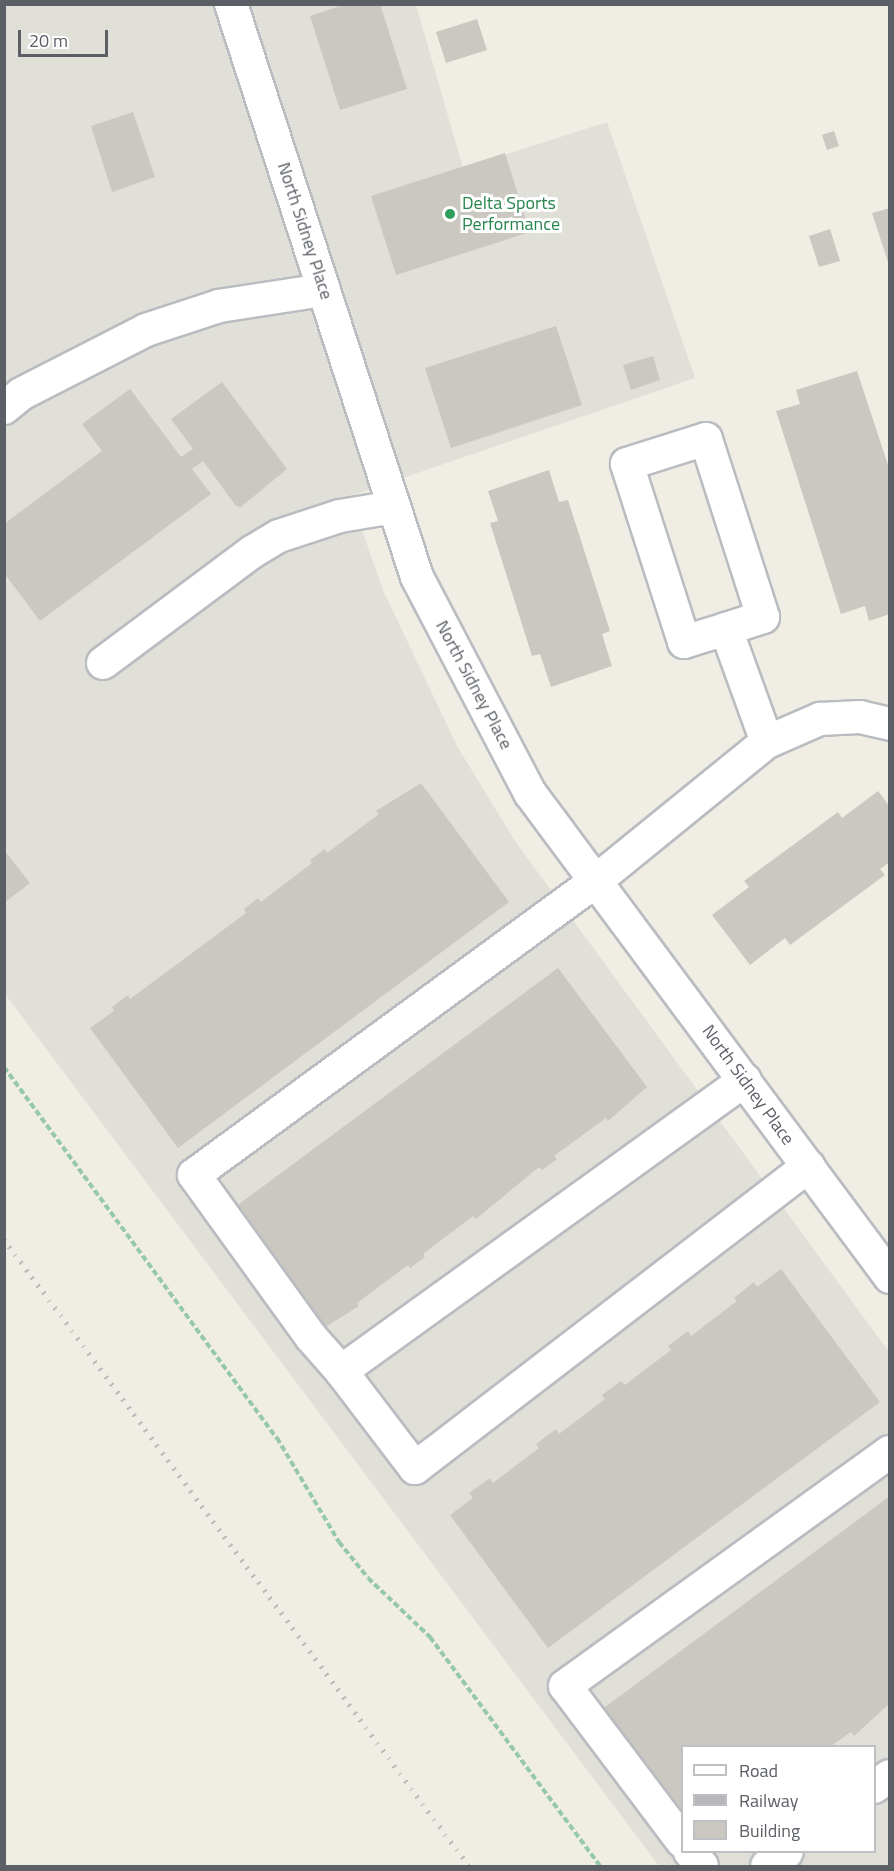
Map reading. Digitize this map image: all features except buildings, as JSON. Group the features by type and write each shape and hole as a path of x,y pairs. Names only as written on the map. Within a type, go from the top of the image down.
{"street":[{"name":"North Sidney Place","path":"231,4 417,577 530,793 597,880 890,1277"},
{"path":"4,408 21,394 146,330 219,306 324,291"},
{"path":"706,439 763,617 726,629 684,642 627,464 706,439"},
{"path":"103,663 252,552 279,536 340,516 394,507"},
{"path":"726,629 767,742"},
{"path":"808,1166 416,1468 311,1337 194,1175 597,880 767,742 820,719 860,717 890,724"},
{"path":"340,1371 745,1080"},
{"path":"681,1840 565,1686 890,1452"},
{"path":"876,1786 890,1776"},
{"path":"692,1853 702,1866"},
{"path":"767,1866 784,1853"}],"path":[{"path":"4,1067 277,1438 339,1542 368,1578 430,1636 600,1866"}],"shaded area":[{"path":"5,5 416,5 463,168 607,122 695,378 350,496 383,590 457,746 515,841 889,1352 889,1866 659,1866 5,994"}],"railway":[{"path":"4,1239 469,1866"}],"place":[{"name":"Delta Sports Performance","path":"450,214"}]}
